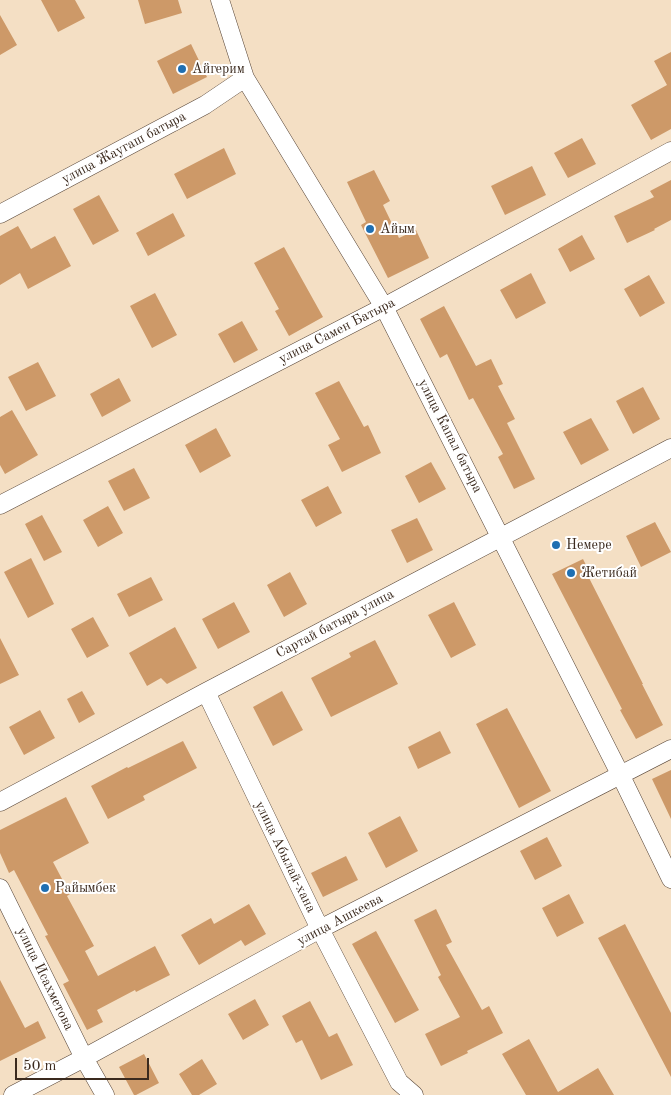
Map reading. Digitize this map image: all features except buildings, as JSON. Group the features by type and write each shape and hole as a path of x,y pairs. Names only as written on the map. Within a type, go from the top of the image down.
{"street":[{"name":"улица Капал батыра","path":"220,0 245,78 384,306 671,879"},
{"name":"улица Жаугаш батыра","path":"0,214 205,105 245,78"},
{"name":"улица Самен Батыра","path":"0,505 384,306 671,151"},
{"name":"Сартай батыра улица","path":"0,802 671,448"},
{"name":"улица Абылай-хана","path":"206,692 320,930 399,1082 414,1095"},
{"name":"улица Ашкеева","path":"12,1095 320,930 671,749"},
{"name":"улица Исахметова","path":"0,888 84,1058 105,1095"}],"place":[{"name":"Айгерим","path":"182,69"},
{"name":"Айым","path":"370,229"},
{"name":"Немере","path":"556,545"},
{"name":"Жетибай","path":"571,573"},
{"name":"Райымбек","path":"45,888"}]}
